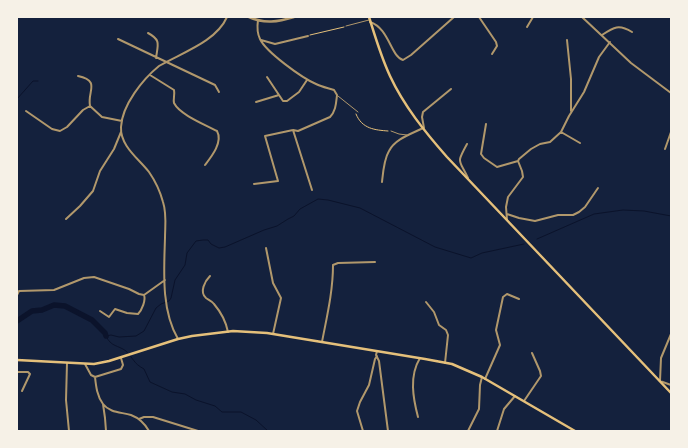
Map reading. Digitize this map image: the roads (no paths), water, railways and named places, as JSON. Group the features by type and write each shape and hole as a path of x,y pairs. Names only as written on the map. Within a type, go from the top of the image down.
{"main road":[{"path":"370,19 390,76 404,102 423,129 469,181 671,393"},
{"path":"17,360 85,364 101,363 178,339 207,334 248,332 272,334 420,358 462,368 484,378 575,431"}],"street":[{"path":"66,219 93,191 102,168 114,149 121,131 122,121 131,99 150,75 159,66 211,37 220,30 226,17"},
{"path":"248,17 269,22 281,21 294,17"},
{"path":"279,17 281,21"},
{"path":"370,19 381,28 398,58 402,60 406,59 454,17"},
{"path":"479,17 496,42 496,49 492,54"},
{"path":"527,27 533,17"},
{"path":"582,17 637,68 671,93"},
{"path":"254,184 278,181 265,136 293,130 298,131 330,117 335,109 337,95 334,90 317,85 307,80 270,51 260,40 258,20"},
{"path":"602,35 614,27 625,28 632,32"},
{"path":"148,33 157,38 158,41 156,58"},
{"path":"260,40 275,44 308,36"},
{"path":"118,39 215,85 219,92"},
{"path":"567,40 571,79 571,112"},
{"path":"486,124 481,154 497,167 518,161 528,150 540,144 550,142 561,132 571,112 581,99 599,57 610,42"},
{"path":"150,75 174,90 174,100 177,107 192,118 217,131 219,140 214,152 206,164"},
{"path":"78,76 86,78 92,86 89,97 90,106 102,117 122,121"},
{"path":"267,77 284,101 288,100 299,92 307,80"},
{"path":"382,182 388,151 409,134 423,129 423,112 451,89"},
{"path":"256,102 279,95"},
{"path":"26,111 52,129 60,131 67,127 83,110 90,106"},
{"path":"293,130 312,190"},
{"path":"121,131 125,142 152,178 161,194 166,215 165,280 167,302 170,324 178,339"},
{"path":"561,132 580,143"},
{"path":"665,149 671,132"},
{"path":"467,144 460,156 459,162 469,181"},
{"path":"507,220 508,197 523,177 518,161"},
{"path":"507,214 518,218 535,220 558,215 573,215 585,207 598,188"},
{"path":"266,248 273,283 281,298 272,334"},
{"path":"322,342 333,285 333,265 338,263 375,262"},
{"path":"210,276 206,280 204,294 206,298 214,304 225,323 228,332"},
{"path":"17,295 19,291 54,290 84,278 94,277 144,295 165,280"},
{"path":"468,431 476,418 479,409 480,385 500,345 496,330 503,297 506,294 519,298"},
{"path":"100,311 109,317 115,309 138,314 146,299 144,295"},
{"path":"426,302 434,312 439,325 446,330 448,335 445,363"},
{"path":"671,334 661,358 659,380 671,385"},
{"path":"377,351 388,431"},
{"path":"524,401 541,376 532,353"},
{"path":"363,431 357,411 369,385 377,356"},
{"path":"95,377 120,369 123,366 123,357"},
{"path":"418,417 414,401 414,374 415,366 420,358"},
{"path":"67,363 66,400 69,431"},
{"path":"85,364 90,374 95,377 98,395 103,404 106,431"},
{"path":"17,372 28,372 30,374 22,391"},
{"path":"497,431 504,409 515,396"},
{"path":"103,404 114,412 130,415 139,419 149,431"},
{"path":"139,419 153,417 198,431"},
{"path":"38,431 44,431"}],"lane":[{"path":"346,26 370,19"},
{"path":"337,95 358,112"},
{"path":"391,131 403,135 409,134"}],"waterway":[{"path":"17,99 33,81 38,81"},
{"path":"268,431 256,420 241,412 222,412 215,406 196,400 185,394 172,392 150,382 144,369 140,367 126,351 110,342 106,336 136,336 144,331 156,308 169,301 171,298 175,280 185,265 187,253 196,241 208,240 211,244 219,248 225,247 277,226 294,216 300,209 318,199 360,208 435,247 471,258 482,253 524,244"},
{"path":"537,239 594,214 623,210 644,211 671,216"},
{"path":"17,321 32,311 42,310 54,305 65,306 92,320 105,333 106,336"}]}
